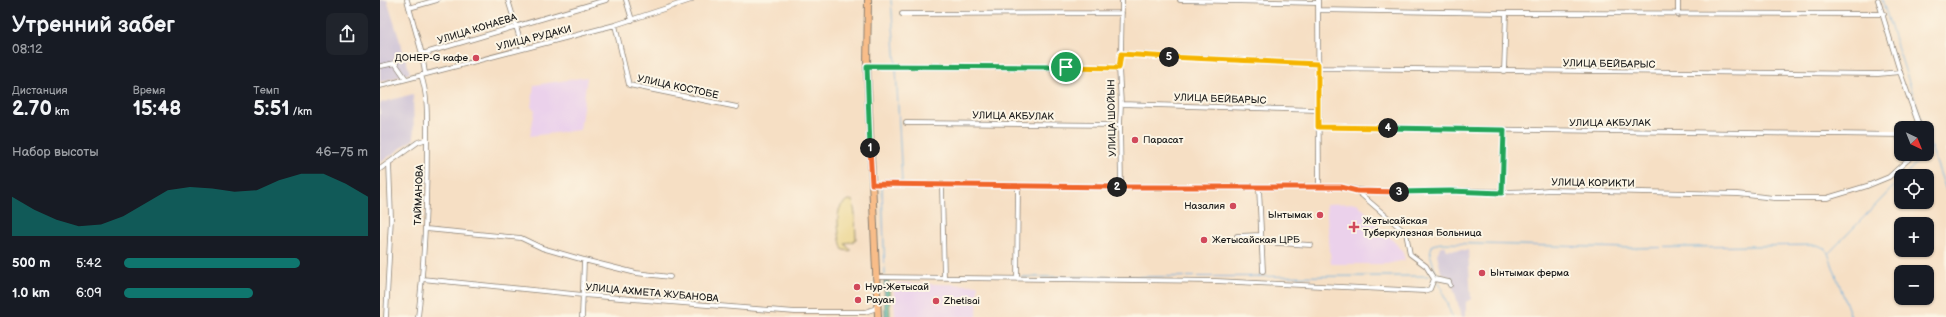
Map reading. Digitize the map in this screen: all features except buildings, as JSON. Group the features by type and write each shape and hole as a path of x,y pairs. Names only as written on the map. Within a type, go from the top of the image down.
{"main road":[{"path":"868,0 867,66 875,278 878,317"}],"street":[{"name":"ТАЙМАНОВА","path":"406,0 422,54 427,100 428,162 426,229 418,317"},
{"path":"409,8 437,0"},
{"path":"508,0 523,49"},
{"name":"УЛИЦА КОНАЕВА","path":"422,54 606,0"},
{"path":"626,0 632,20"},
{"name":"УЛИЦА РУДАКИ","path":"380,86 615,25 691,0"},
{"name":"УЛИЦА ШОЙЫН","path":"1121,187 1121,104 1119,68 1121,54 1122,0"},
{"path":"1180,0 1318,2 1319,187"},
{"path":"1678,0 1678,15"},
{"path":"1878,0 1884,14 1900,72 1917,121"},
{"path":"1318,10 1506,14 1884,14"},
{"path":"902,14 1122,13"},
{"path":"1504,71 1506,14"},
{"name":"УЛИЦА КОСТОБЕ","path":"615,25 629,85 736,107"},
{"name":"УЛИЦА БЕЙБАРЫС","path":"1121,54 1319,66 1504,71 1870,74 1900,72"},
{"path":"380,66 395,63 406,79"},
{"path":"867,66 1119,68"},
{"name":"УЛИЦА БЕЙБАРЫС","path":"1121,104 1318,110"},
{"name":"УЛИЦА АКБУЛАК","path":"906,123 1120,125"},
{"name":"УЛИЦА АКБУЛАК","path":"1318,127 1894,135"},
{"path":"1502,193 1504,130"},
{"path":"380,169 418,142 427,139"},
{"name":"УЛИЦА КОРИКТИ","path":"872,184 942,186 1259,188 1341,187 1357,191 1502,193 1556,191 1737,194 1774,198 1828,198 1867,186 1889,177 1907,161"},
{"path":"386,317 391,218 389,163"},
{"path":"942,186 944,277"},
{"path":"1017,279 1018,186"},
{"path":"1259,188 1263,271"},
{"path":"1357,191 1406,233 1410,254 1426,266 1437,279 1449,282 1450,285"},
{"path":"426,229 521,238 542,248 584,260 636,273 670,277"},
{"path":"1237,236 1262,235"},
{"path":"1262,242 1311,245"},
{"path":"582,317 584,260"},
{"path":"875,278 944,277 1216,281 1424,291 1430,289 1437,279"},
{"name":"УЛИЦА АХМЕТА ЖУБАНОВА","path":"422,279 795,314 844,315 865,312 874,309 878,305"}],"shaded area":[{"path":"380,0 387,0 410,73 380,82"},
{"path":"587,77 580,130 530,136 535,110 531,107 534,85"},
{"path":"413,94 414,139 380,163 380,103"},
{"name":"Жетысайская Туберкулезная Больница","path":"1357,203 1402,250 1405,260 1387,264 1331,264 1326,204"},
{"path":"1441,246 1446,246 1446,250 1468,250 1471,299 1466,302 1466,317 1462,317 1450,277 1441,272 1437,254"},
{"name":"Zhetisai","path":"893,283 978,285 977,317 895,317"}],"green space":[{"path":"884,281 889,281 890,317 885,317"}],"sand":[{"path":"849,200 853,201 856,239 852,242 845,243 847,247 850,248 850,251 843,250 840,240 838,221 841,206"}],"waterway":[{"path":"891,0 896,65"},
{"path":"1882,0 1922,121"},
{"path":"896,68 902,182 896,182"},
{"path":"1934,156 1946,190"},
{"path":"1911,169 1918,161"},
{"path":"882,186 885,275"},
{"path":"1829,253 1894,186"},
{"path":"1438,279 1430,254 1432,245 1441,243 1629,248 1817,245 1825,248 1828,253 1851,317"},
{"path":"1021,277 1428,276"},
{"path":"885,279 887,317"},
{"path":"1439,282 1452,317"}],"place":[{"name":"ДОНЕР-G кафе","path":"476,58"},
{"name":"Парасат","path":"1135,140"},
{"name":"Назалия","path":"1233,206"},
{"name":"Ынтымак","path":"1320,215"},
{"name":"Жетысайская Туберкулезная Больница","path":"1354,227"},
{"name":"Жетысайская ЦРБ","path":"1204,240"},
{"name":"Ынтымак ферма","path":"1482,273"},
{"name":"Нур-Жетысай","path":"857,287"},
{"name":"Рауан","path":"858,300"},
{"name":"Zhetisai","path":"936,301"}],"route":[{"path":"1121,54 1318,64 1318,127 1504,130 1502,193 1450,191 1426,193 1372,192 1357,191 1341,187 1259,188 942,186 872,184 867,66 907,65 1066,67 1119,68 1121,54"}]}
